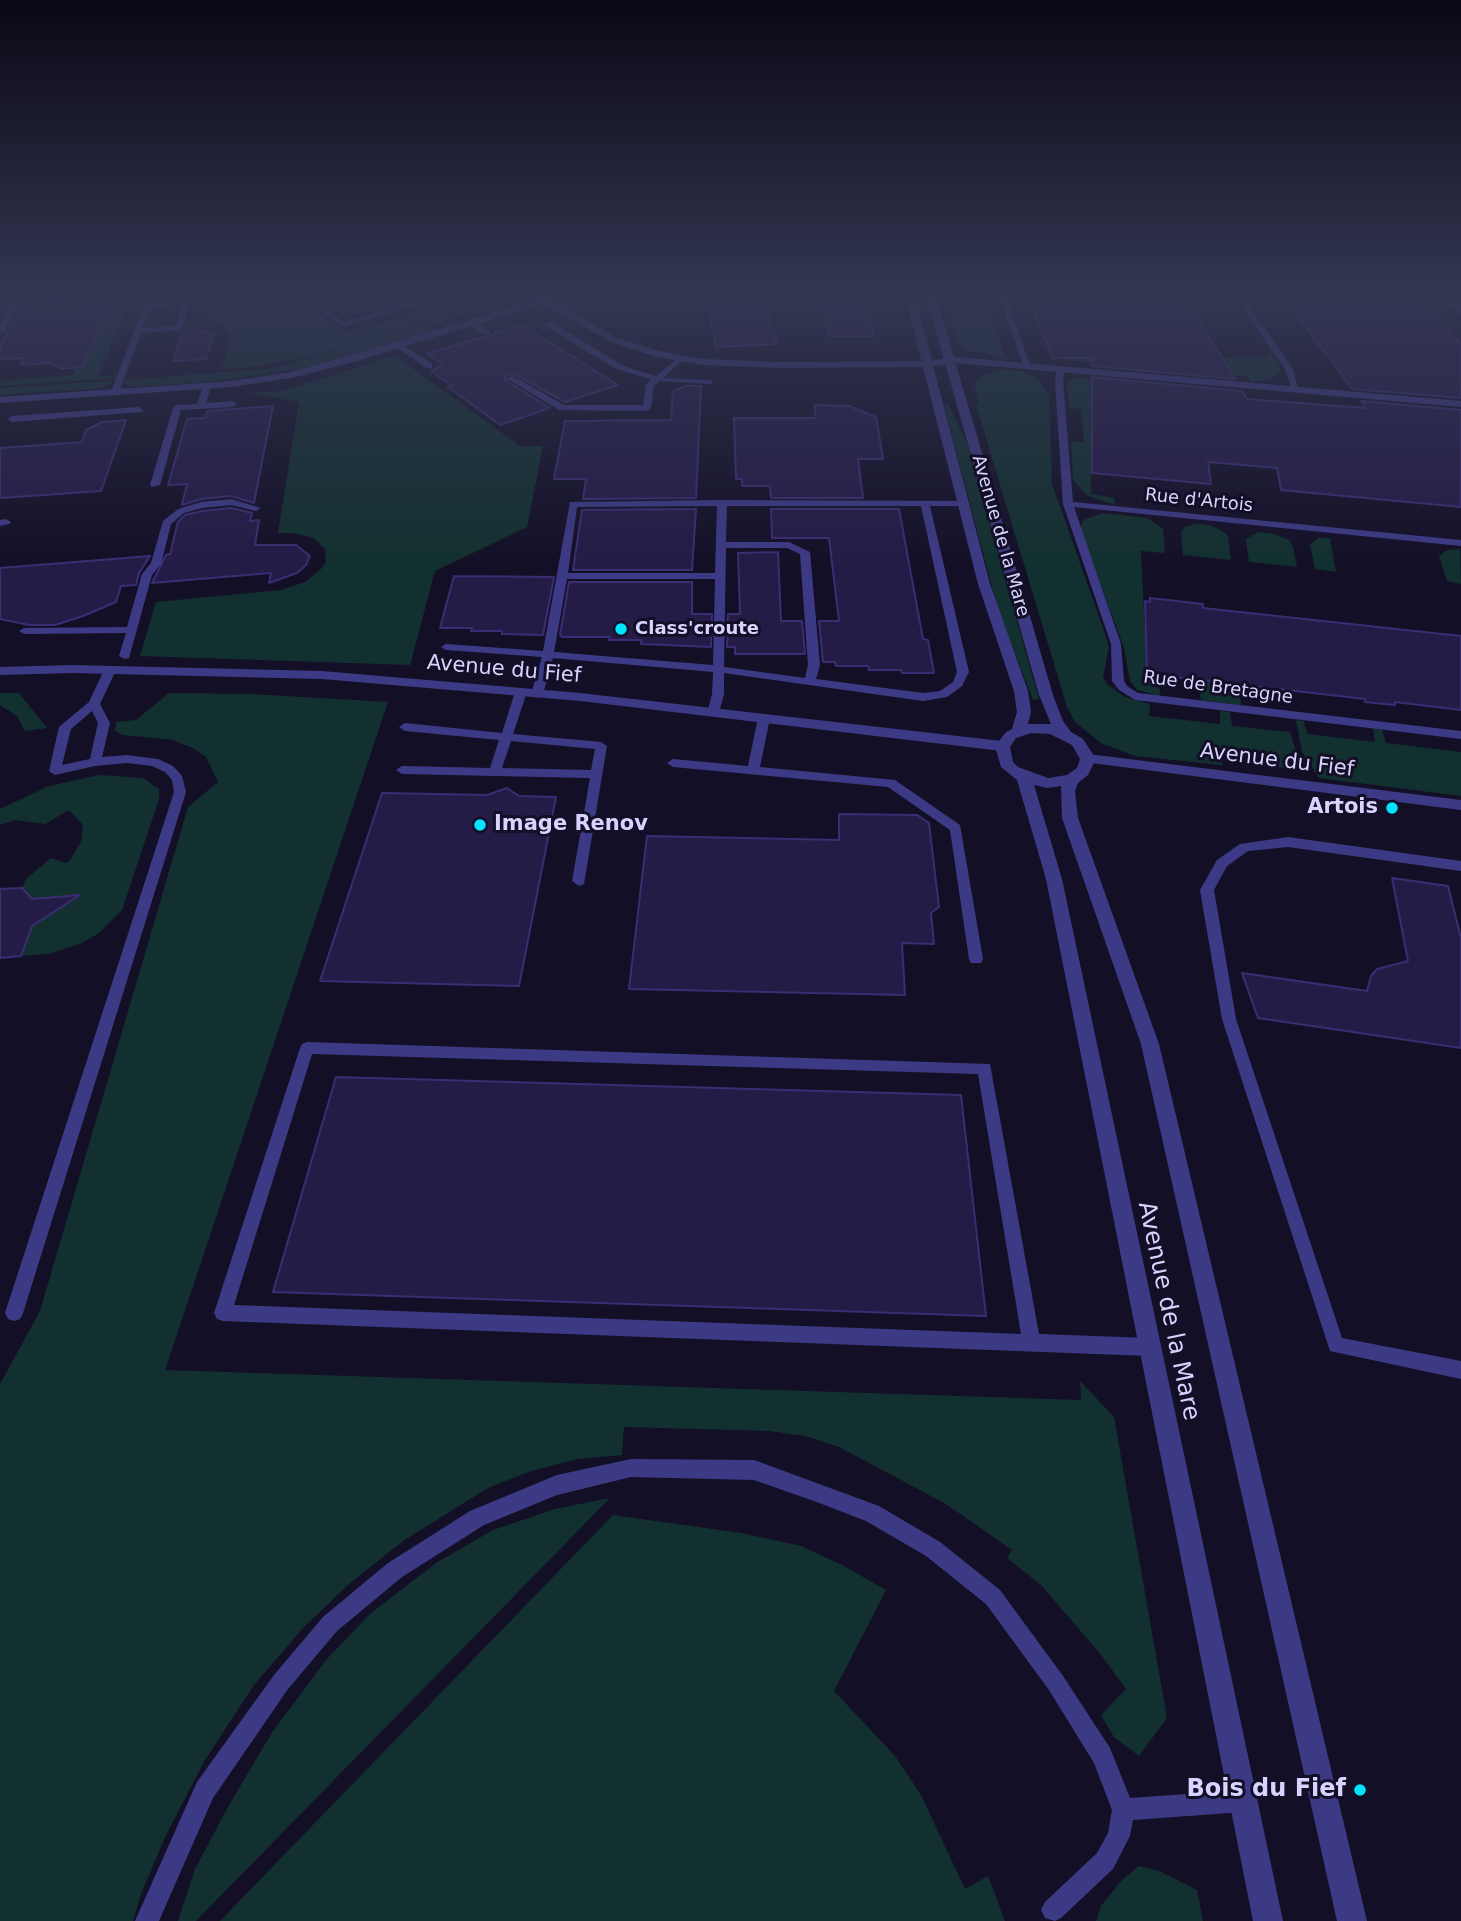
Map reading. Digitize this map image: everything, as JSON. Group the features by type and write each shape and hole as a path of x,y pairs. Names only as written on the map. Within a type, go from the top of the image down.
{"street":[{"path":"0,400 207,386"},
{"name":"Avenue de la Mare","path":"933,386 984,584 1021,691 1024,712 1018,731"},
{"name":"Avenue de la Mare","path":"956,386 1046,695 1056,721 1064,733 1078,742 1087,760"},
{"path":"1245,386 1461,404"},
{"name":"Avenue du Fief","path":"0,671 110,670 322,675 521,692 1002,747"},
{"path":"1002,747 1011,735 1018,731 1041,728 1064,733"},
{"name":"Avenue de la Mare","path":"1002,747 1006,763 1024,777 1054,879 1268,1921"},
{"path":"1024,777 1048,783 1071,780 1083,771 1087,760"},
{"name":"Avenue du Fief","path":"1087,760 1461,805"},
{"name":"Avenue de la Mare","path":"1071,780 1067,791 1070,818 1150,1044 1352,1921"}],"lane":[{"path":"116,392 118,386"},
{"path":"201,406 207,386"},
{"path":"523,386 557,406 578,409 647,408 650,386"},
{"path":"1059,386 1068,504"},
{"path":"1295,386 1296,390"},
{"path":"60,415 68,395"},
{"path":"155,485 177,408 233,404"},
{"path":"12,419 139,410"},
{"path":"125,656 147,574 156,564 166,523 173,516 201,505 231,502 256,508"},
{"path":"713,713 718,694 722,503"},
{"path":"446,648 718,669 923,697 943,694 953,689 962,678 962,666 925,503"},
{"path":"537,694 548,655 573,504 963,503"},
{"name":"Rue d'Artois","path":"1068,504 1461,543"},
{"name":"Rue de Bretagne","path":"1068,504 1116,644 1118,681 1135,696 1461,735"},
{"path":"721,545 789,545 805,552 814,665 810,681"},
{"path":"562,576 720,576"},
{"path":"24,631 132,630"},
{"path":"14,1313 180,792 178,779 169,769 155,762 127,759 95,762 55,771 65,727 93,705 110,670"},
{"path":"495,772 521,692"},
{"path":"93,705 104,723 95,762"},
{"path":"753,770 764,718"},
{"path":"405,727 601,746 579,881"},
{"path":"673,763 891,783 956,828 976,959"},
{"path":"402,770 596,774"},
{"path":"1461,866 1287,842 1245,847 1222,863 1207,890 1229,1018 1336,1345 1461,1370"},
{"path":"1031,1342 985,1068 307,1048 223,1313 1149,1347"},
{"path":"147,1921 205,1790 281,1682 330,1623 395,1570 477,1518 556,1485 631,1468 754,1471 872,1513 933,1549 993,1597 1056,1683 1102,1756 1124,1810 1119,1836 1105,1861 1053,1910"},
{"path":"1124,1810 1243,1801"}],"green space":[{"path":"38,386 107,386 0,395 0,388"},
{"path":"298,386 436,386 520,446 543,446 527,527 435,571 410,665 140,656 156,602 281,590 305,582 326,562 325,549 314,538 278,533 299,402 248,393 281,391"},
{"path":"975,386 1043,386 1049,394 1052,484 1107,639 1109,647 1103,677 1107,684 1125,697 1150,704 1149,716 1220,724 1220,711 1230,712 1232,726 1290,732 1302,771 1222,758 1222,765 1135,756 1101,743 1075,722 1067,707 976,405 979,404"},
{"path":"1067,386 1092,386 1091,494 1114,498 1115,505 1088,496 1073,480 1071,442 1084,442 1081,409 1069,408"},
{"path":"944,405 949,405 968,446 1039,699 1033,700 998,610"},
{"path":"1103,513 1147,518 1163,529 1165,553 1141,551 1147,674 1159,675 1160,696 1137,690 1130,681 1124,648 1080,528 1083,520"},
{"path":"1194,524 1210,525 1224,532 1228,536 1231,560 1183,555 1181,533 1185,527"},
{"path":"1258,532 1289,540 1297,567 1249,562 1246,539"},
{"path":"1318,538 1330,538 1336,572 1315,569 1310,545"},
{"path":"1460,549 1461,584 1447,581 1439,556 1447,550"},
{"path":"1237,671 1241,705 1201,700 1198,680"},
{"path":"0,693 19,693 47,728 25,731 17,716 0,705"},
{"path":"169,693 252,694 388,702 165,1370 1081,1400 1080,1381 1114,1417 1167,1718 1139,1756 1114,1737 1101,1715 1126,1689 1102,1656 1041,1585 1007,1558 1012,1550 946,1504 839,1447 806,1436 769,1431 624,1427 622,1455 578,1459 531,1471 488,1488 403,1541 349,1584 303,1628 254,1685 205,1760 166,1835 141,1894 133,1921 0,1921 0,1384 40,1311 188,807 218,782 206,757 193,748 173,740 123,735 115,731 116,722 136,720"},
{"path":"1296,720 1304,721 1307,734 1375,742 1373,728 1382,730 1386,743 1461,752 1461,796 1319,778 1302,752"},
{"path":"99,775 143,778 159,789 159,799 122,910 99,933 82,943 49,954 21,956 32,926 52,913 58,898 32,899 22,888 26,879 51,858 66,863 70,860 81,842 83,825 69,810 45,824 15,820 0,825 0,809 49,786"},
{"path":"610,1498 196,1921 178,1921 195,1869 273,1731 326,1660 370,1614 436,1563 493,1530 555,1509"},
{"path":"613,1515 741,1533 801,1546 886,1590 834,1691 895,1756 921,1795 965,1889 988,1876 1005,1921 220,1921"},
{"path":"1139,1866 1159,1871 1197,1890 1203,1921 1096,1921 1101,1906 1121,1881"}],"building":[{"path":"514,386 550,408 500,425 448,387"},
{"path":"535,386 616,386 565,402"},
{"path":"685,386 701,386 696,498 583,499 586,479 554,479 565,421 671,420 673,391"},
{"path":"1092,386 1185,386 1242,391 1247,399 1366,408 1361,401 1461,410 1461,507 1281,490 1277,468 1208,462 1211,484 1092,473"},
{"path":"1350,386 1461,386 1461,398 1352,389"},
{"path":"814,405 849,406 876,417 883,459 858,459 863,498 771,498 770,486 742,486 742,479 736,479 734,418 816,418"},
{"path":"273,406 254,503 231,496 201,499 182,505 187,484 168,485 187,419 205,418 207,411"},
{"path":"126,420 101,491 0,498 0,448 82,442 86,430 102,422"},
{"path":"231,508 252,513 250,521 259,520 255,545 296,545 310,556 306,565 297,573 269,583 271,573 152,583 166,555 170,554 178,522 185,515"},
{"path":"696,509 692,570 573,570 582,510"},
{"path":"771,509 899,509 923,639 928,640 934,673 869,670 868,666 836,666 835,662 823,662 819,621 839,621 829,538 772,538"},
{"path":"778,552 781,621 802,621 805,654 735,654 735,647 727,647 728,614 740,614 738,553"},
{"path":"150,556 139,573 136,585 121,586 116,602 83,616 55,625 29,625 0,619 0,568"},
{"path":"454,576 554,577 543,635 471,631 472,628 440,628"},
{"path":"569,582 692,582 692,614 712,614 711,647 641,644 641,640 609,640 610,637 562,637 560,635"},
{"path":"1150,598 1203,604 1203,608 1461,636 1461,710 1395,702 1395,705 1365,702 1365,699 1147,674 1145,601 1150,602"},
{"path":"507,788 519,796 556,797 519,986 320,981 382,793 487,795"},
{"path":"839,814 917,815 929,823 939,907 931,913 934,944 902,943 905,995 629,989 647,836 839,840"},
{"path":"1392,878 1448,886 1461,938 1461,1048 1258,1018 1242,973 1367,991 1371,976 1377,969 1408,961"},
{"path":"22,888 32,899 80,895 32,926 21,956 0,958 0,889"},
{"path":"336,1077 961,1095 986,1316 273,1292"}],"place":[{"name":"Class'croute","path":"621,629"},
{"name":"Artois","path":"1392,808"},
{"name":"Image Renov","path":"480,825"},
{"name":"Bois du Fief","path":"1360,1790"}]}
